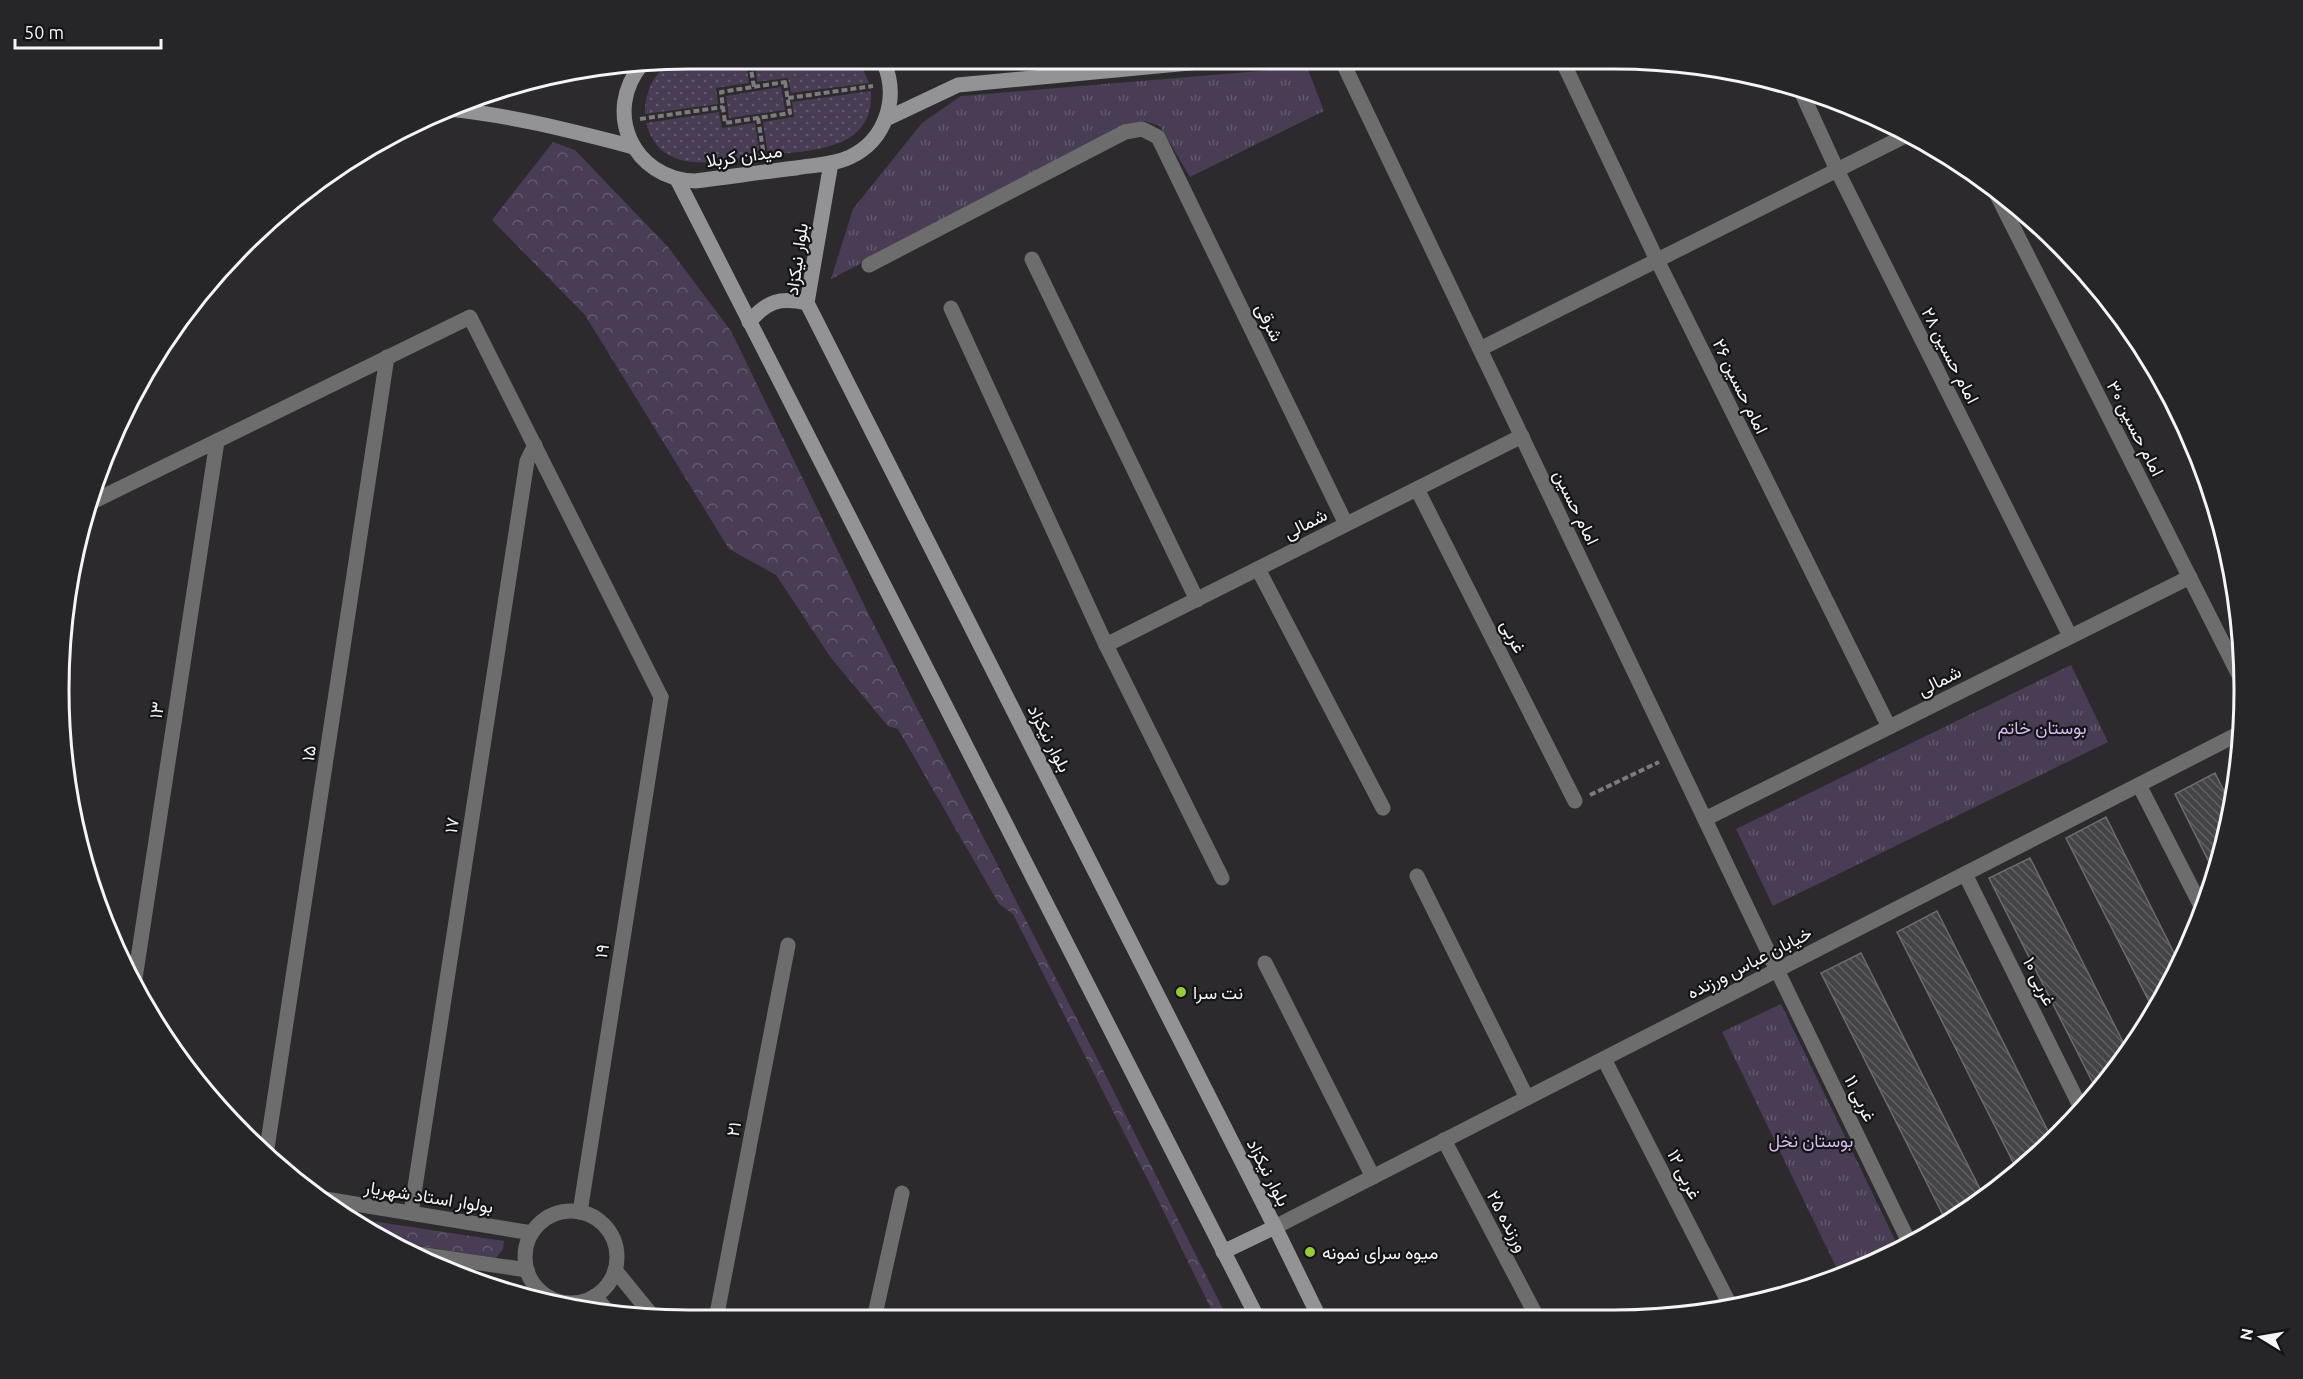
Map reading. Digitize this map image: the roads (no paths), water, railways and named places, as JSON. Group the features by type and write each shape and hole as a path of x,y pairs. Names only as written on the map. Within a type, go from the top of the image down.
{"main road":[{"name":"میدان کربلا","path":"637,71 626,94 625,121 634,147 652,167 677,179 695,181 831,163 848,158 864,148 877,135 886,119 890,101 882,85 883,69"},
{"path":"886,119 958,85 1126,69"},
{"path":"466,111 550,125 634,147"},
{"name":"بلوار نیکزاد","path":"831,163 807,303 1316,1310"},
{"path":"677,179 1253,1310"},
{"path":"749,322 760,309 775,302 791,299 807,303"},
{"path":"1223,1252 1275,1227"}],"street":[{"name":"امام حسین","path":"1346,69 1777,970"},
{"name":"امام حسین ۲۶","path":"1566,69 1657,260 1889,727"},
{"name":"امام حسین ۲۸","path":"1805,99 1837,170 2070,636"},
{"name":"شرقی","path":"869,265 1125,132 1142,129 1158,137 1346,524"},
{"path":"1480,349 1899,139"},
{"name":"امام حسین ۳۰","path":"2003,207 2233,664"},
{"path":"1032,259 1197,600"},
{"path":"951,308 1106,645 1222,878"},
{"path":"99,498 470,317 535,445"},
{"name":"۱۵","path":"268,1144 387,357"},
{"name":"شمالی","path":"1106,645 1522,436"},
{"name":"۱۳","path":"136,970 217,441"},
{"name":"۱۹","path":"535,445 661,697 580,1212"},
{"name":"۱۷","path":"411,1213 525,473 527,461 535,445"},
{"name":"غربی","path":"1417,489 1575,801"},
{"path":"1258,568 1383,808"},
{"name":"شمالی","path":"1705,819 2190,577"},
{"name":"خیابان عباس ورزنده","path":"1275,1227 2232,737"},
{"path":"2139,785 2197,899"},
{"name":"غربی ۱۰","path":"1965,874 2078,1101"},
{"path":"1417,876 1527,1098"},
{"name":"۲۱","path":"718,1310 788,945"},
{"path":"1265,963 1373,1177"},
{"name":"غربی ۱۱","path":"1777,970 1906,1236"},
{"name":"غربی ۱۲","path":"1604,1059 1727,1299"},
{"name":"ورزنده ۲۵","path":"1444,1140 1533,1310"},
{"path":"876,1310 902,1193"},
{"name":"بولوار استاد شهریار","path":"340,1201 532,1233"},
{"path":"543,1292 527,1270 526,1248 532,1233 543,1220 554,1214 567,1211 580,1212 595,1217 606,1227 614,1240 617,1255 611,1280 595,1296 583,1301"},
{"path":"448,1261 527,1270"},
{"path":"615,1270 647,1309"},
{"path":"595,1296 601,1304"}],"place":[{"name":"نت سرا","path":"1181,992"},
{"name":"میوه سرای نمونه","path":"1310,1252"}],"park label":[{"name":"بوستان خاتم","path":"2042,727"},
{"name":"بوستان نخل","path":"1811,1140"}]}
